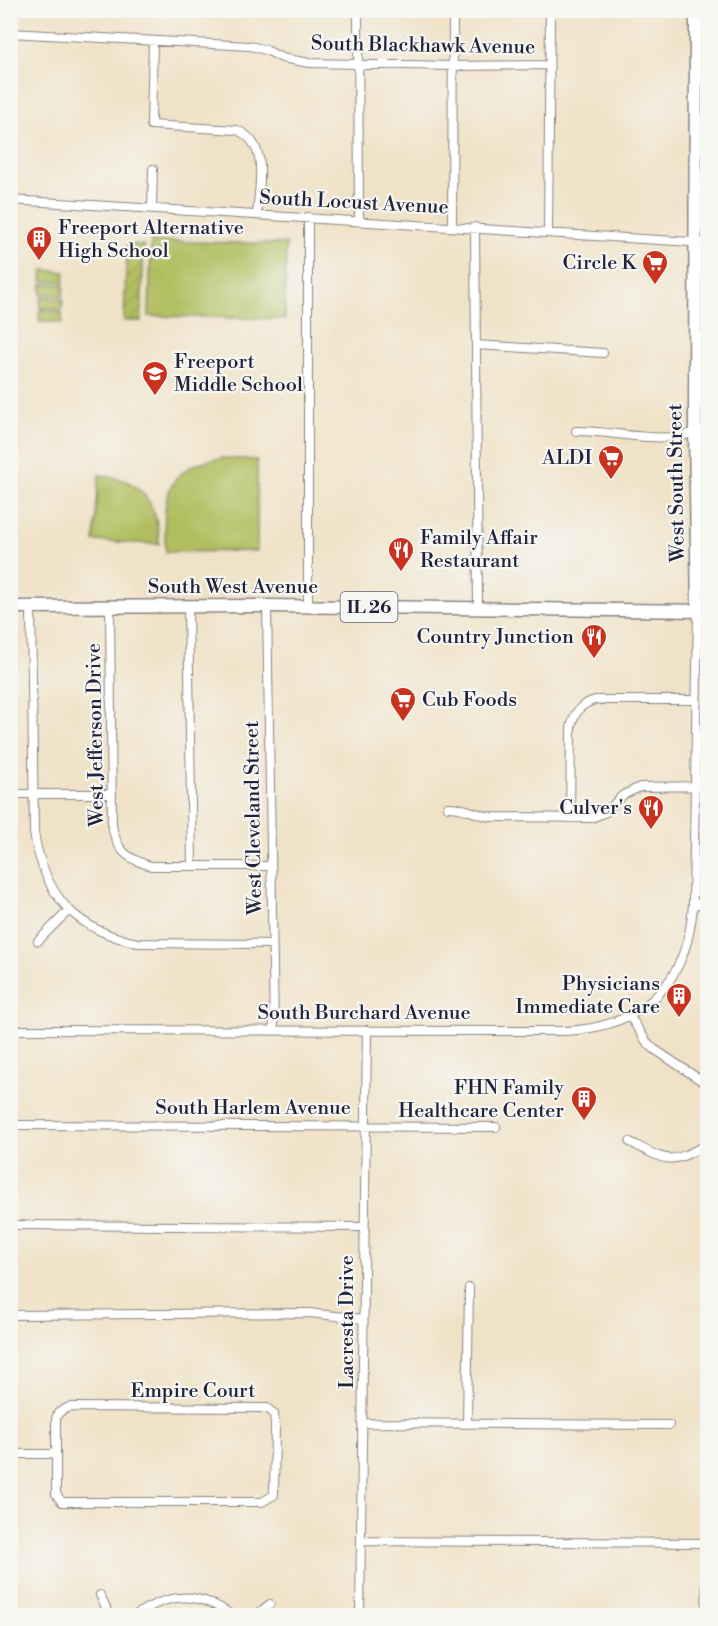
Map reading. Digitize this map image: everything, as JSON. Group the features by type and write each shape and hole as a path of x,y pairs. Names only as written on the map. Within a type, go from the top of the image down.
{"main road":[{"name":"West South Street","path":"696,10 701,242 703,611"},
{"name":"South West Avenue","path":"10,608 308,606 703,611"}],"street":[{"path":"358,10 359,220"},
{"path":"452,226 453,10"},
{"path":"548,232 550,10"},
{"name":"South Blackhawk Avenue","path":"10,33 250,46 301,61 358,65 549,65"},
{"path":"153,41 151,125 237,130 246,134 258,150 260,161 257,214"},
{"path":"152,208 153,169"},
{"name":"South Locust Avenue","path":"10,200 701,242"},
{"path":"308,218 308,606"},
{"path":"475,227 478,609"},
{"path":"476,345 603,353"},
{"path":"576,431 609,432 629,437 666,438 684,436 701,430"},
{"name":"West Jefferson Drive","path":"110,606 114,839 122,853 134,861 151,866 271,866"},
{"path":"188,606 192,866"},
{"name":"West Cleveland Street","path":"267,606 274,1030"},
{"path":"31,607 34,833 45,877 68,911 101,933 138,943 272,944"},
{"name":"West South Street","path":"685,953 693,904 693,786 696,700 703,611"},
{"path":"570,818 573,715 588,702 696,700"},
{"path":"448,807 466,807 481,816 493,817 591,818 606,812 623,795 640,787 708,786"},
{"path":"10,794 112,794"},
{"path":"693,904 708,904"},
{"path":"38,941 68,911"},
{"name":"South Burchard Avenue","path":"10,1030 585,1030 607,1026 629,1015 658,994 674,976 685,953"},
{"path":"629,1015 654,1049 708,1085"},
{"name":"Lacresta Drive","path":"360,1616 367,1030"},
{"name":"South Harlem Avenue","path":"10,1125 496,1127"},
{"path":"630,1142 661,1158 672,1161 708,1144"},
{"path":"10,1225 364,1227"},
{"path":"467,1424 469,1288"},
{"path":"10,1315 309,1313 363,1318"},
{"name":"Empire Court","path":"69,1407 267,1408 274,1414 275,1424 274,1495 262,1502 62,1502 56,1494 56,1454 58,1413 69,1407"},
{"path":"362,1423 669,1425"},
{"path":"10,1454 56,1454"},
{"path":"361,1541 708,1543"},
{"path":"706,1616 708,1549"},
{"path":"100,1595 111,1616"},
{"path":"134,1616 146,1612 165,1599 200,1598 216,1603 233,1616"},
{"path":"255,1616 270,1604"}],"green space":[{"path":"151,241 286,244 285,319 149,316"},
{"path":"127,244 144,245 141,321 124,321"},
{"path":"43,270 65,272 64,282 42,281"},
{"path":"42,284 64,285 63,296 41,294"},
{"path":"41,297 63,299 62,309 40,308"},
{"path":"40,310 62,312 62,323 39,321"},
{"path":"223,458 257,460 257,551 166,552 166,502 177,477 188,468"},
{"path":"99,475 126,481 145,496 155,517 159,544 94,541"}],"place":[{"name":"Freeport Alternative High School","path":"39,262"},
{"name":"Circle K","path":"655,286"},
{"name":"Freeport Middle School","path":"155,397"},
{"name":"ALDI","path":"611,481"},
{"name":"Family Affair Restaurant","path":"401,573"},
{"name":"Country Junction","path":"594,660"},
{"name":"Cub Foods","path":"403,723"},
{"name":"Culver's","path":"651,831"},
{"name":"Physicians Immediate Care","path":"679,1019"},
{"name":"FHN Family Healthcare Center","path":"584,1122"}]}
